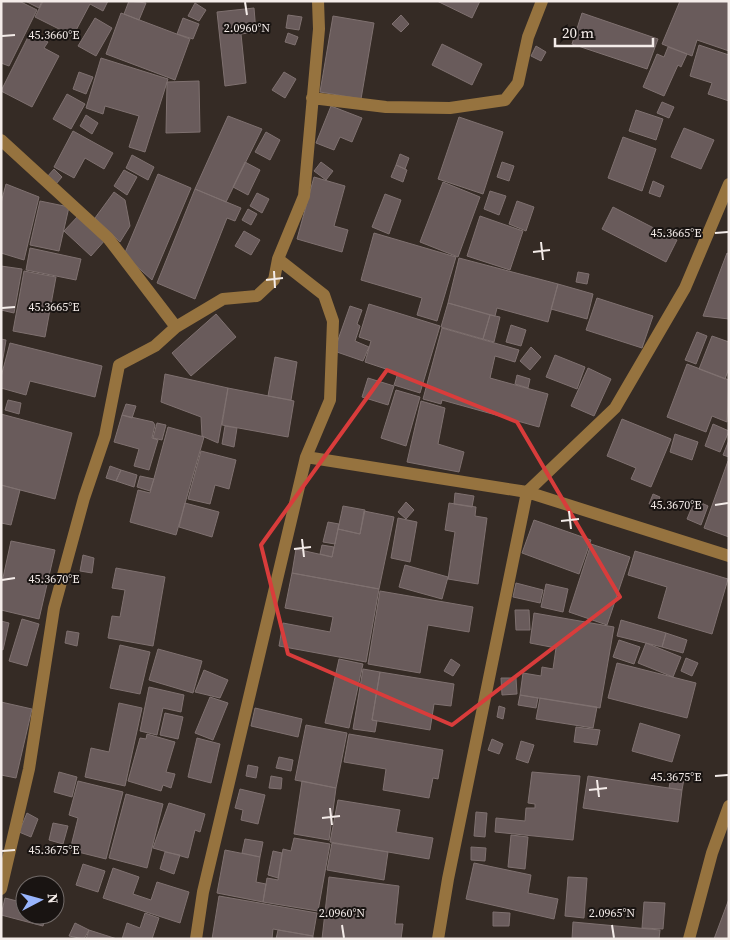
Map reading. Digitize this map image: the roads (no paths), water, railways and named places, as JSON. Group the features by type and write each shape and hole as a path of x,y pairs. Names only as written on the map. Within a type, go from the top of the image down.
{"street":[{"path":"1,889 30,769 54,608 84,498 105,436 119,365 155,346 176,326 223,299 257,296 274,280 278,259 304,196 319,29 318,1"},
{"path":"312,98 386,107 413,108 463,107 505,100 518,83 528,38 542,1"},
{"path":"1,140 108,238 176,326"},
{"path":"438,939 448,879 528,492 615,408 685,288 729,184"},
{"path":"196,939 203,892 306,457 330,400 334,321 324,295 278,259"},
{"path":"306,457 528,492 729,556"},
{"path":"689,939 712,853 729,806"}]}
